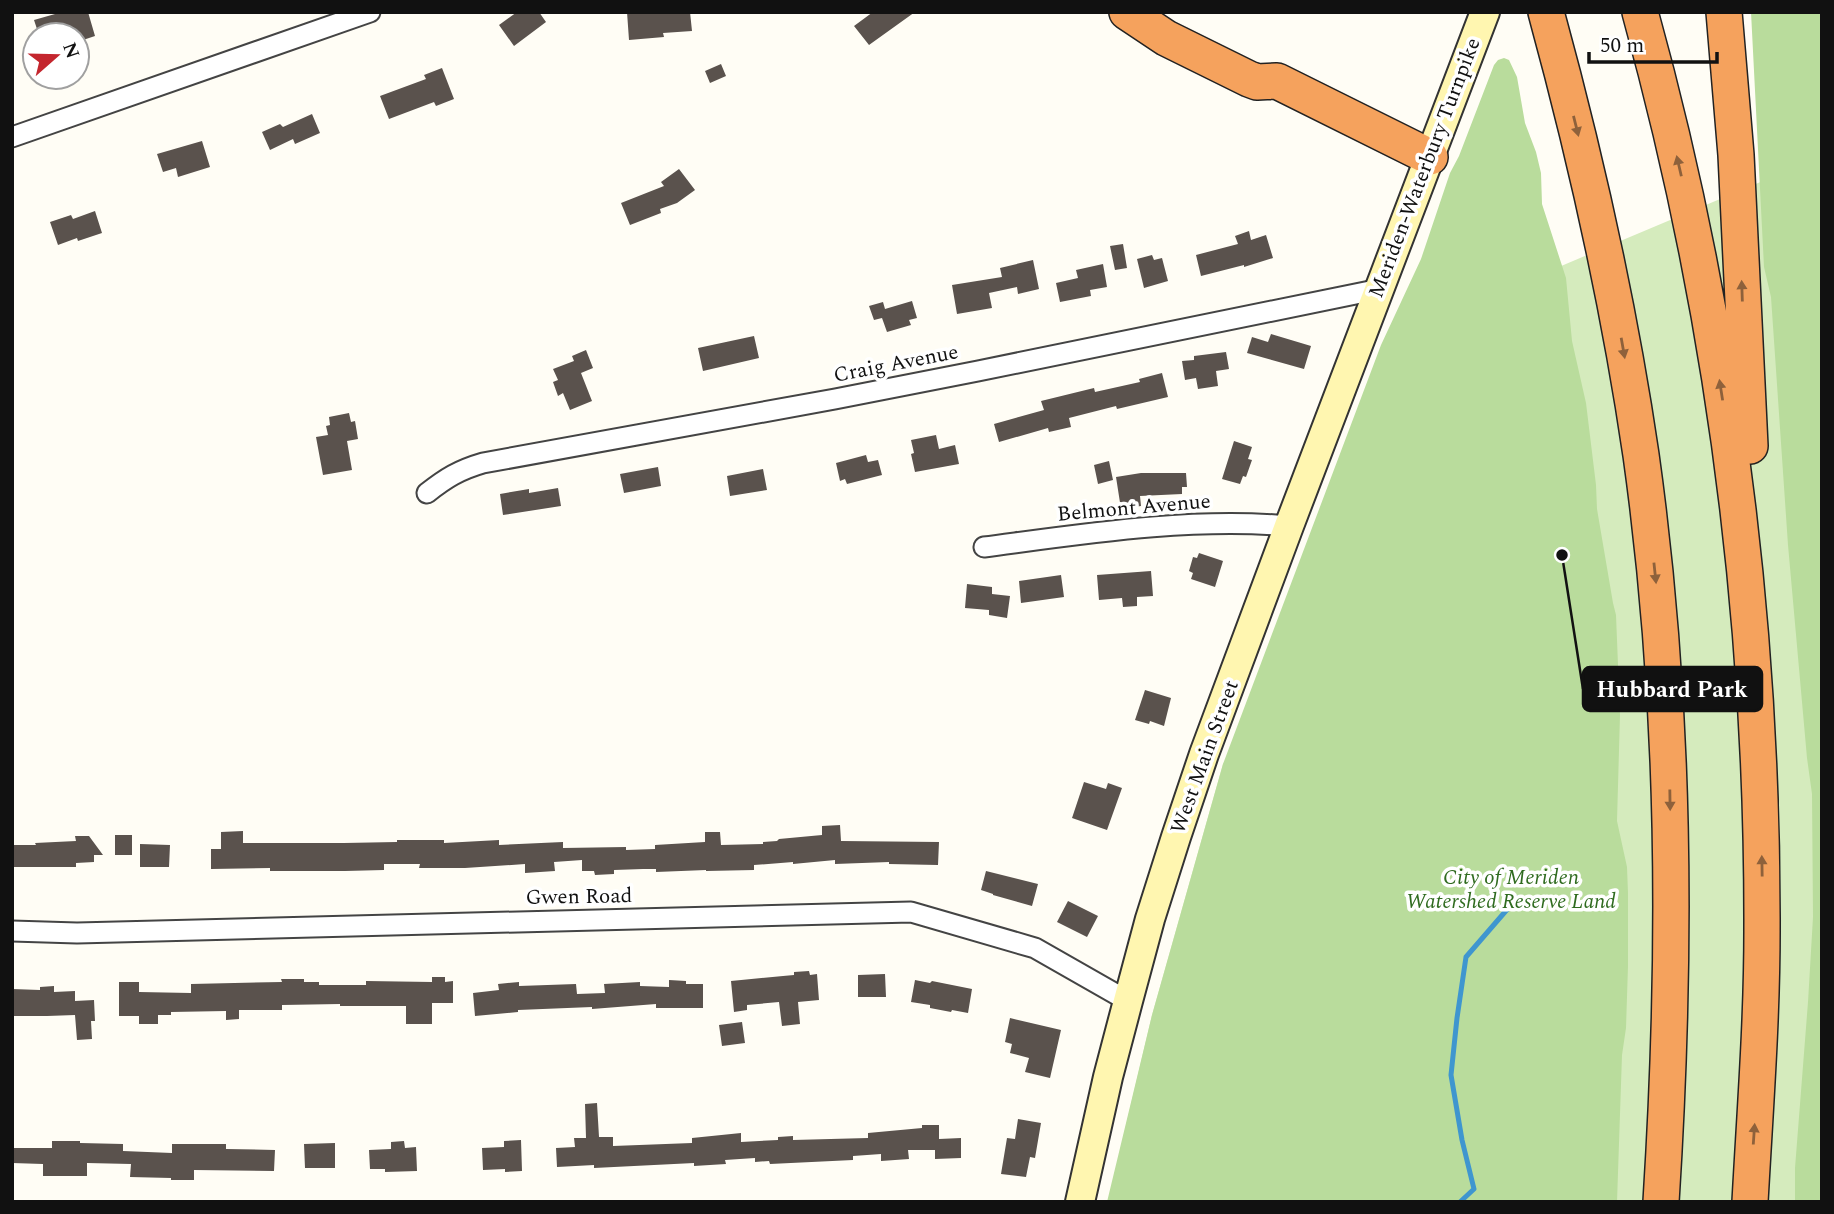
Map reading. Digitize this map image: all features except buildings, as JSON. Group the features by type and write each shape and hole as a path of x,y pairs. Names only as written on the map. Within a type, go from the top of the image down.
{"highway":[{"path":"1127,12 1166,38 1252,81 1277,82 1430,157"},
{"path":"1165,12 1261,62 1277,82"},
{"path":"1530,12 1547,57 1566,87"},
{"path":"1546,12 1605,250 1647,505 1660,628 1668,744 1672,895 1670,1021 1661,1202"},
{"path":"1640,12 1672,137 1711,323 1730,448 1751,628 1760,797 1762,934 1750,1202"},
{"path":"1724,12 1736,155 1757,543 1751,628"}],"main road":[{"name":"Meriden-Waterbury Turnpike","path":"1366,323 1485,12"},
{"name":"West Main Street","path":"1080,1202 1108,1077 1150,919 1176,837 1366,323"}],"street":[{"path":"12,137 370,12"},
{"name":"Craig Avenue","path":"427,493 453,474 483,463 887,389 1380,289"},
{"name":"Belmont Avenue","path":"984,547 1089,534 1217,523 1289,526"},
{"name":"Gwen Road","path":"12,931 77,933 911,912 1035,948 1128,1002"}],"green space":[{"path":"1751,12 1822,12 1822,1202 1795,1202 1795,1168 1813,917 1812,794 1788,545 1771,297 1764,267"},
{"name":"City of Meriden Watershed Reserve Land","path":"1504,58 1509,60 1517,77 1525,123 1541,173 1542,204 1566,278 1572,341 1586,403 1597,509 1616,615 1620,715 1617,821 1627,867 1628,893 1626,1028 1622,1055 1617,1202 1107,1202 1152,1015 1223,764 1381,345 1421,259 1450,173 1494,65"},
{"name":"City of Meriden Watershed Reserve Land","path":"1822,156 1822,1202 1108,1202 1152,1015 1223,764 1516,285"}],"waterway":[{"path":"1460,1202 1474,1189 1451,1075 1466,957 1517,898"}],"place":[{"name":"Hubbard Park","path":"1562,555"}]}
